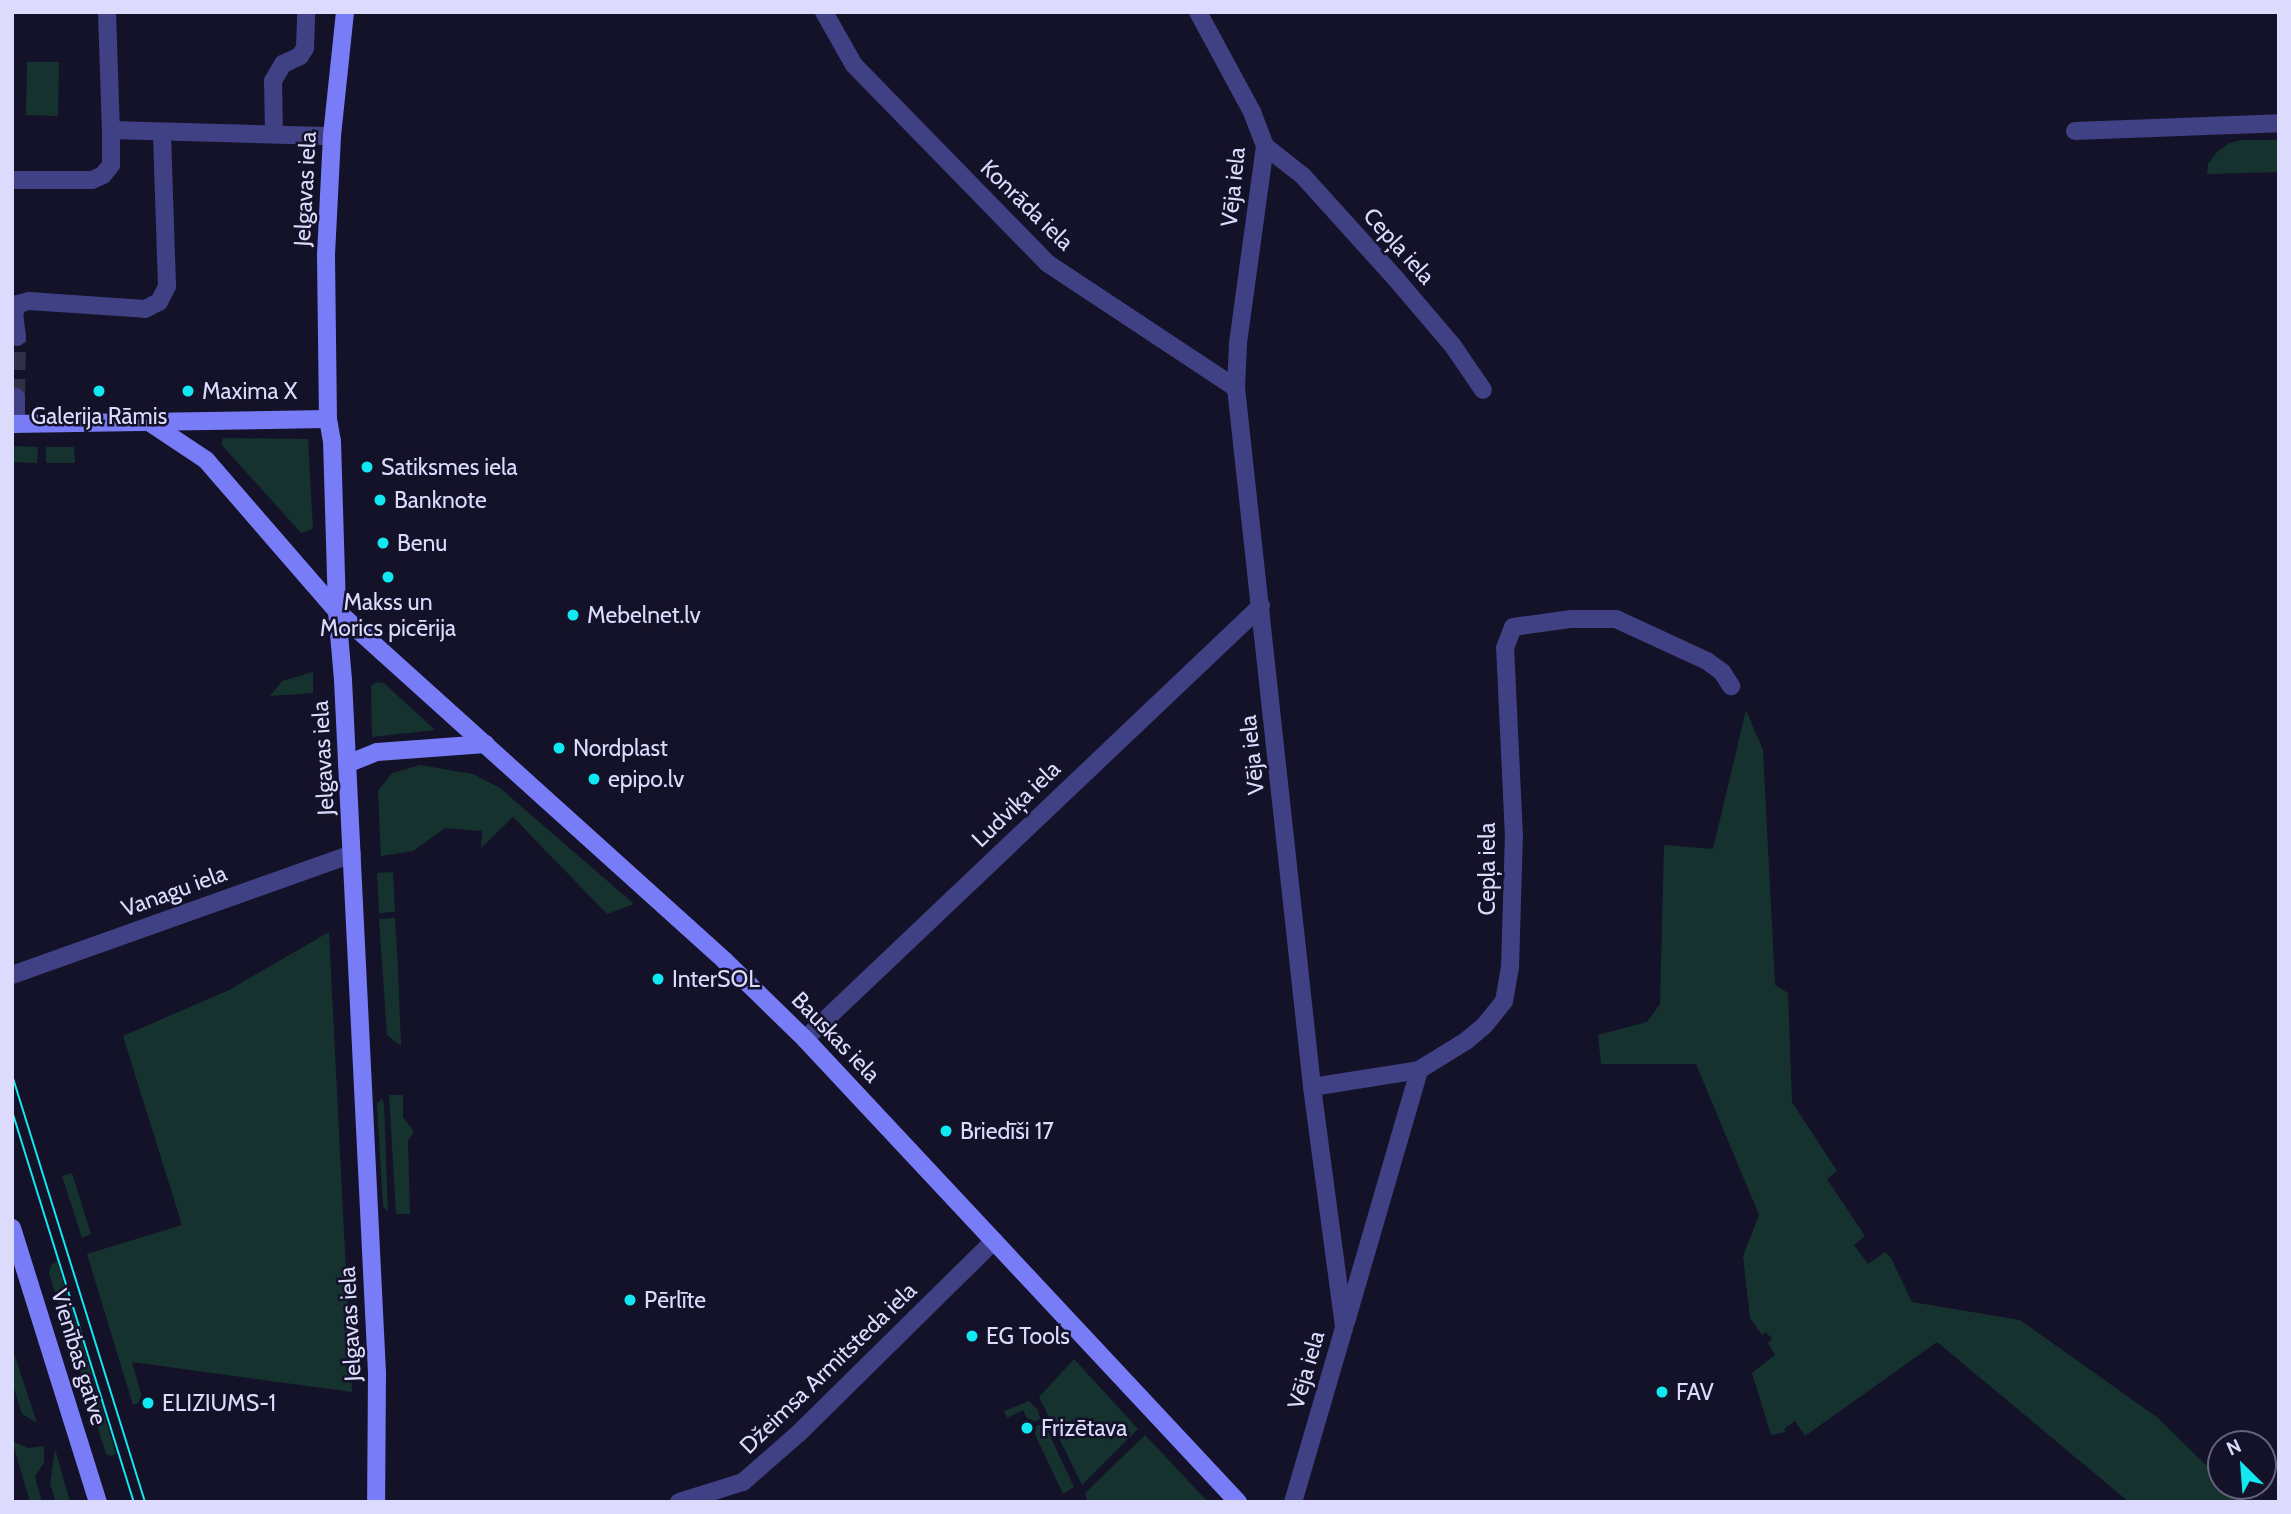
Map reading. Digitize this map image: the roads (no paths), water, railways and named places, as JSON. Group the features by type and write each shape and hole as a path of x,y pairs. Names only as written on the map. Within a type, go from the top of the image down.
{"street":[{"path":"12,180 92,180 103,175 111,165 107,12"},
{"path":"274,133 272,81 283,64 300,56 305,48 306,12"},
{"name":"Jelgavas iela","path":"345,12 332,136 326,256 328,419 332,441 337,611 352,854 377,1373 376,1502"},
{"name":"Konrāda iela","path":"824,12 854,65 1047,263 1236,388"},
{"name":"Vēja iela","path":"1198,12 1252,112 1265,146 1238,344 1236,388 1312,1087 1344,1328 1293,1502"},
{"path":"2074,131 2279,122"},
{"path":"111,130 332,136"},
{"path":"17,337 14,314 18,304 29,302 145,309 159,302 167,286 162,132"},
{"name":"Cepļa iela","path":"1265,146 1303,176 1387,269 1453,346 1483,390"},
{"path":"16,397 14,424 152,424 328,419"},
{"path":"152,424 206,460 337,611"},
{"name":"Ludviķa iela","path":"805,1039 1261,606"},
{"name":"Bauskas iela","path":"337,611 486,744 805,1039 1238,1502"},
{"name":"Cepļa iela","path":"1312,1087 1419,1070 1466,1041 1484,1026 1504,1001 1510,968 1514,837 1505,648 1513,627 1572,620 1616,620 1707,662 1722,672 1731,686"},
{"path":"347,764 377,752 486,744"},
{"name":"Vanagu iela","path":"12,975 352,854"},
{"path":"1344,1328 1419,1070"},
{"name":"Vienības gatve","path":"12,1228 98,1502"},
{"name":"Džeimsa Armitsteda iela","path":"679,1502 733,1495 743,1482 799,1433 994,1241"}],"tunnel":[{"path":"16,397 17,337"}],"tram line":[{"path":"12,1075 145,1502"},
{"path":"12,1111 134,1502"}],"place":[{"name":"Galerija Rāmis","path":"99,391"},
{"name":"Maxima X","path":"188,391"},
{"name":"Satiksmes iela","path":"367,467"},
{"name":"Banknote","path":"380,500"},
{"name":"Benu","path":"383,543"},
{"name":"Makss un Morics picērija","path":"388,577"},
{"name":"Mebelnet.lv","path":"573,615"},
{"name":"Nordplast","path":"559,748"},
{"name":"epipo.lv","path":"594,779"},
{"name":"InterSOL","path":"658,979"},
{"name":"Briedīši 17","path":"946,1131"},
{"name":"Pērlīte","path":"630,1300"},
{"name":"EG Tools","path":"972,1336"},
{"name":"FAV","path":"1662,1392"},
{"name":"ELIZIUMS-1","path":"148,1403"},
{"name":"Frizētava","path":"1027,1428"}]}
